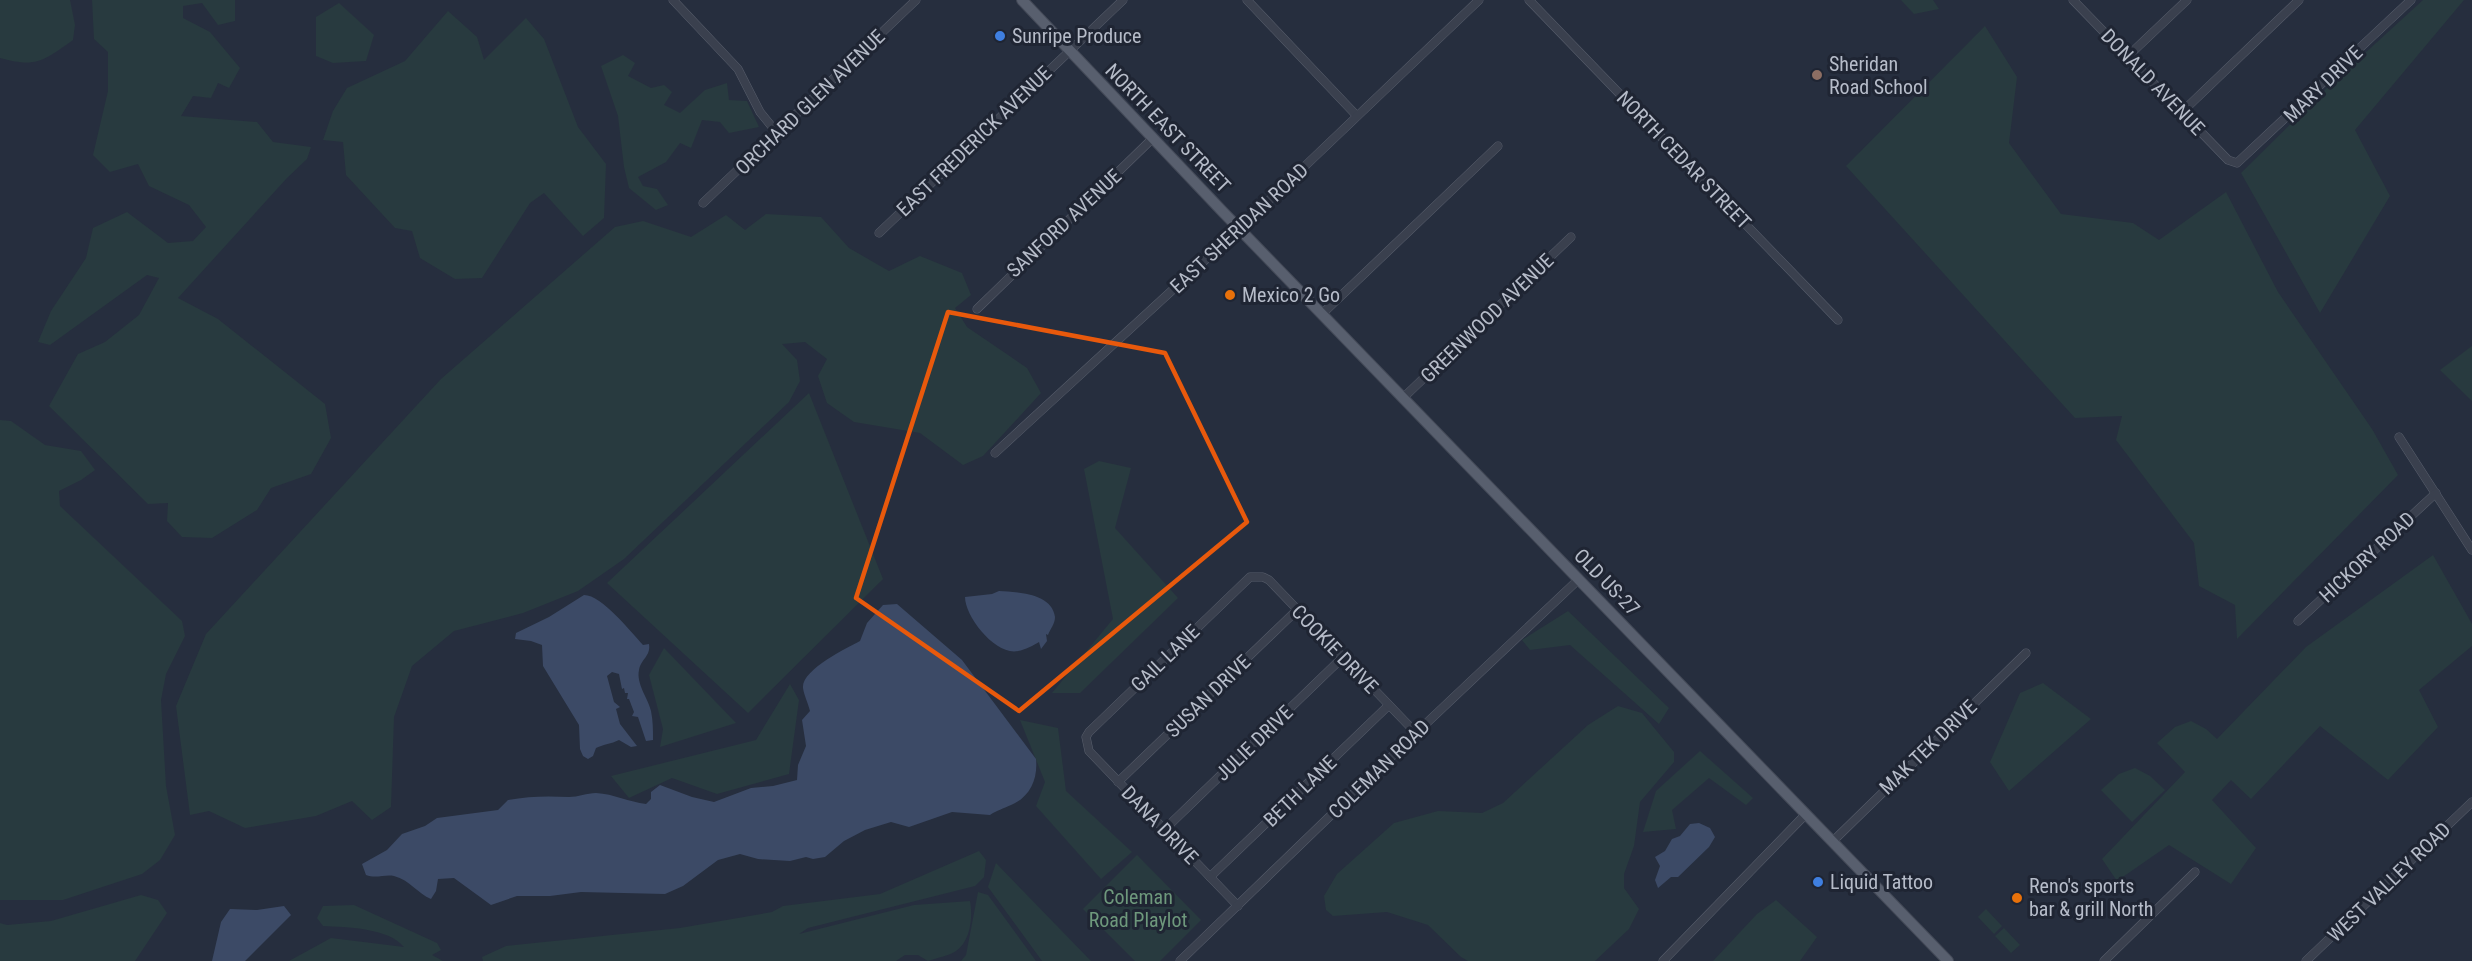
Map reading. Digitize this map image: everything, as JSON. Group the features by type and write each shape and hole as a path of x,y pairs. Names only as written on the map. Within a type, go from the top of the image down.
{"main road":[{"name":"NORTH EAST STREET","path":"1022,0 1240,228"},
{"name":"OLD US-27","path":"1240,228 1948,961"}],"street":[{"path":"673,0 738,69 760,112 777,133"},
{"path":"680,8 687,0"},
{"name":"ORCHARD GLEN AVENUE","path":"703,203 916,0"},
{"name":"EAST FREDERICK AVENUE","path":"879,233 1123,0"},
{"path":"1247,0 1357,116"},
{"name":"EAST SHERIDAN ROAD","path":"995,453 1240,228 1479,0"},
{"name":"NORTH CEDAR STREET","path":"1529,0 1838,321"},
{"name":"DONALD AVENUE","path":"2073,0 2233,163"},
{"path":"2128,56 2187,0"},
{"path":"2182,112 2299,0"},
{"name":"MARY DRIVE","path":"2233,163 2241,161 2410,0"},
{"name":"SANFORD AVENUE","path":"977,309 1153,138"},
{"path":"1322,314 1498,146"},
{"name":"GREENWOOD AVENUE","path":"1403,398 1571,237"},
{"path":"2399,437 2472,549"},
{"name":"HICKORY ROAD","path":"2298,621 2436,493"},
{"name":"COOKIE DRIVE","path":"1250,577 1263,577 1269,580 1416,733"},
{"name":"GAIL LANE","path":"1086,742 1089,732 1250,577"},
{"name":"COLEMAN ROAD","path":"1180,961 1579,579"},
{"name":"SUSAN DRIVE","path":"1118,782 1297,610"},
{"name":"MAK TEK DRIVE","path":"1832,842 2026,653"},
{"name":"JULIE DRIVE","path":"1165,830 1343,657"},
{"name":"BETH LANE","path":"1210,877 1389,705"},
{"name":"DANA DRIVE","path":"1086,742 1089,751 1238,906"},
{"name":"WEST VALLEY ROAD","path":"2306,961 2472,802"},
{"path":"1663,961 1805,815"},
{"path":"2104,961 2195,872"}],"highlighted area":[{"path":"948,312 1165,353 1247,522 1019,711 856,598"}],"green space":[{"path":"0,0 70,0 75,25 73,40 39,61 23,62 0,58"},
{"path":"92,0 235,0 235,21 218,25 202,3 183,6 183,18 210,32 240,68 229,88 218,83 211,98 193,96 181,116 257,122 273,142 311,147 307,159 178,298 218,319 325,404 331,438 311,474 271,488 257,510 212,538 182,537 167,521 168,503 148,504 49,406 78,354 105,342 139,315 159,278 147,275 50,345 38,342 51,311 86,258 93,228 127,212 168,243 193,241 206,227 189,205 149,186 138,164 110,172 93,155 108,91 108,52 94,39"},
{"path":"1901,0 1933,0 1939,9 1914,14"},
{"path":"2423,0 2464,0 2355,130 2390,196 2320,313 2241,173 2328,87"},
{"path":"339,3 374,35 366,61 333,63 316,56 316,17"},
{"path":"448,11 477,37 484,60 526,18 544,39 578,127 606,164 604,218 583,236 544,193 530,203 482,278 455,279 420,258 412,231 395,228 346,175 343,142 323,140 333,111 347,88 405,61"},
{"path":"1985,26 2017,77 2009,143 2061,214 2133,223 2159,240 2226,192 2278,292 2372,429 2398,475 2237,639 2235,605 2199,586 2194,543 2116,440 2122,416 2075,418 1846,166"},
{"path":"623,55 635,63 628,76 651,88 664,85 672,92 664,105 680,113 705,90 727,83 729,100 747,101 759,127 729,133 720,122 702,120 691,148 680,143 666,162 638,177 643,186 657,189 668,205 656,210 629,188 618,116 601,66"},
{"path":"766,214 821,217 849,248 889,271 920,256 962,273 971,295 955,308 967,327 1027,368 1041,393 983,456 963,465 920,433 854,422 827,403 818,376 827,359 805,342 782,344 797,360 800,381 789,402 624,559 578,591 523,613 454,631 412,666 394,717 391,807 372,820 352,801 316,816 245,828 209,811 190,815 176,706 206,634 441,379 615,227 643,221 691,237 726,215 745,230"},
{"path":"2472,346 2472,401 2440,370"},
{"path":"809,393 883,579 748,713 607,583"},
{"path":"0,420 11,421 45,445 81,451 95,470 59,491 60,506 182,621 185,636 166,674 161,700 166,786 175,835 160,860 142,874 63,900 0,900"},
{"path":"1099,461 1131,468 1115,528 1178,598 1080,693 1052,693 1113,619 1084,469"},
{"path":"2433,555 2472,624 2472,646 2419,690 2438,727 2388,780 2320,726 2251,799 2231,780 2212,800 2256,848 2231,884 2169,845 2117,881 2102,859 2185,772 2157,743 2175,727 2191,721 2206,729 2217,739 2306,647"},
{"path":"1568,611 1669,708 1659,724 1570,645 1530,650 1522,640"},
{"path":"664,648 736,723 660,747 663,729 649,675"},
{"path":"2043,683 2091,719 2009,791 1990,762 2020,693"},
{"path":"790,684 799,700 789,774 717,794 672,778 629,798 611,776 756,740"},
{"path":"1618,706 1642,713 1674,752 1674,762 1640,802 1634,846 1624,874 1624,888 1639,909 1629,929 1595,961 1468,961 1428,925 1387,912 1333,916 1326,910 1324,896 1337,874 1394,823 1438,811 1482,813 1503,803 1588,725"},
{"path":"1020,720 1058,728 1066,791 1132,852 1101,879 1036,806 1045,782"},
{"path":"1700,751 1753,798 1746,805 1709,778 1672,810 1676,829 1643,832 1656,791"},
{"path":"2135,768 2150,776 2165,790 2132,822 2101,790 2119,774"},
{"path":"979,851 986,860 984,877 975,886 808,928 799,934 914,905 970,901 971,921 968,935 961,947 946,956 928,961 918,955 905,955 896,961 483,961 482,957 506,946 680,928 772,912 783,906 880,894"},
{"name":"Coleman Road Playlot","path":"1137,855 1201,920 1160,961 1135,961 1083,909"},
{"path":"996,863 1091,961 1042,961 988,887"},
{"path":"978,892 988,895 1036,961 961,961 966,955"},
{"path":"141,895 158,900 167,913 135,961 0,961 0,923 7,925 51,921"},
{"path":"1776,900 1817,937 1800,961 1713,961 1757,914"},
{"path":"354,905 437,943 441,950 432,955 443,961 289,961 331,938 404,947 378,932 323,926 317,918 323,906"},
{"path":"1986,909 2002,926 1994,934 1978,917"},
{"path":"2004,928 2020,945 2011,953 1995,936"}],"water":[{"path":"999,591 1033,595 1048,603 1055,617 1048,635 1046,634 1047,641 1041,649 1039,642 1021,650 1009,651 992,641 976,624 970,615 965,597"},
{"path":"584,595 607,607 643,645 649,644 649,652 640,666 639,675 650,706 653,729 653,740 646,741 638,717 632,716 634,712 627,699 628,693 625,693 624,688 622,689 619,674 612,672 607,676 614,702 620,707 616,709 620,724 637,746 631,747 619,740 596,748 593,756 588,759 583,756 580,749 579,725 543,666 542,645 515,639 516,633 549,617"},
{"path":"897,604 962,660 1036,759 1034,780 1028,792 1018,802 990,815 952,812 909,827 891,822 865,830 844,841 825,857 813,859 806,857 790,861 758,859 740,854 718,860 683,886 665,894 581,892 550,896 517,896 491,905 454,878 438,879 436,891 431,899 400,878 366,875 362,864 387,850 402,834 425,826 437,818 498,810 508,800 572,797 596,793 646,804 651,799 651,792 660,785 692,797 714,802 751,788 797,780 798,765 806,746 802,720 810,711 803,688 804,681 826,660 860,641 867,623 883,605"},
{"path":"1699,823 1710,828 1715,837 1709,847 1678,877 1671,877 1658,888 1655,880 1660,866 1655,857 1665,851 1672,839 1680,836 1690,824"},
{"path":"284,906 291,915 245,961 212,961 221,922 230,909 257,910"}],"place":[{"name":"Sunripe Produce","path":"1000,36"},
{"name":"Sheridan Road School","path":"1817,75"},
{"name":"Mexico 2 Go","path":"1230,295"},
{"name":"Liquid Tattoo","path":"1818,882"},
{"name":"Reno's sports bar & grill North","path":"2017,898"}]}
